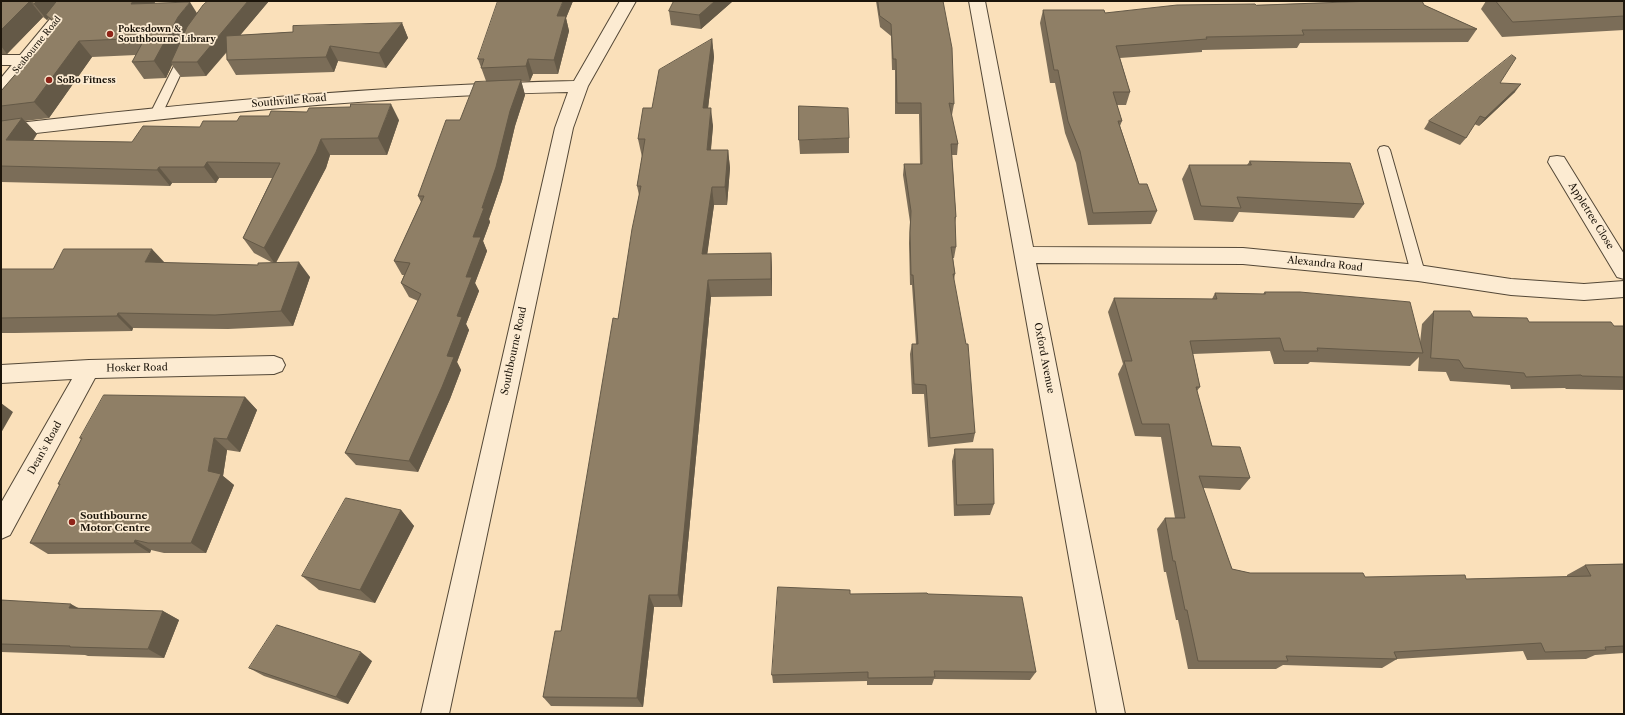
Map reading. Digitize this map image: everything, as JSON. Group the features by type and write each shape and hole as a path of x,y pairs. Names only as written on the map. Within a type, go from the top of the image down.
{"street":[{"name":"Seabourne Road","path":"1,89 73,1"},
{"name":"Southbourne Road","path":"435,714 564,128 578,86 628,1"},
{"name":"Oxford Avenue","path":"977,1 1111,714"},
{"path":"1,60 24,60"},
{"name":"Southville Road","path":"1,131 157,112 436,90 494,87 578,86"},
{"name":"Appletree Close","path":"1557,162 1624,271"},
{"name":"Alexandra Road","path":"1024,255 1243,256 1418,273 1511,288 1584,292 1624,288"},
{"name":"Hosker Road","path":"1,374 89,369 274,365"},
{"name":"Dean's Road","path":"2,522 89,369"}],"lane":[{"path":"157,112 185,55 190,41"},
{"path":"1384,150 1418,273"}],"building":[{"path":"1,1 30,1 1,30"},
{"path":"57,1 133,1 131,4 190,2 178,17 154,61 132,62 145,38 79,41 34,102 1,106 1,91 58,25 46,15"},
{"path":"208,1 248,1 197,62 171,62 187,27 203,5"},
{"path":"498,1 563,1 557,16 566,16 554,60 528,59 526,66 481,68 484,59 478,59"},
{"path":"674,1 715,1 699,15 669,11"},
{"path":"878,1 943,1 952,48 954,104 949,103 958,144 951,144 956,217 956,247 951,247 955,274 953,274 966,344 968,344 975,433 930,438 926,385 914,384 912,344 918,344 913,275 911,275 911,211 904,164 922,164 921,103 897,103 896,59 893,59 891,24 880,16"},
{"path":"1422,1 1424,5 1477,29 1302,30 1304,35 1206,37 1207,39 1116,46 1130,92 1113,92 1122,121 1118,121 1139,184 1147,184 1157,211 1093,213 1080,151 1068,121 1058,70 1054,70 1043,10 1104,10 1105,13 1177,5 1256,5"},
{"path":"1496,1 1624,1 1624,16 1513,22"},
{"path":"402,23 379,53 330,46 326,57 227,60 226,36 293,32 293,26"},
{"path":"712,39 703,108 711,108 707,150 728,150 725,187 712,187 702,254 771,253 771,279 708,280 678,595 649,595 637,698 543,697 555,631 561,631 613,318 618,319 632,229 641,186 637,186 645,139 638,139 643,108 652,108 659,70"},
{"path":"1512,55 1516,58 1500,83 1521,84 1485,118 1480,116 1466,138 1429,121"},
{"path":"521,80 510,111 496,167 482,208 484,208 473,237 481,237 466,277 472,277 457,316 462,317 447,356 454,357 409,461 345,453 421,294 401,283 410,263 394,261 424,196 418,196 446,120 460,120 475,82"},
{"path":"351,104 391,104 378,138 321,139 316,152 264,248 243,238 280,163 207,162 204,167 159,167 157,170 1,166 1,121 22,118 6,140 132,142 143,126 200,127 203,121 237,121 240,116 269,116 271,111 307,112 309,108 350,107"},
{"path":"799,106 848,108 849,138 799,140"},
{"path":"1250,161 1350,163 1364,204 1237,197 1241,208 1201,206 1189,165 1251,165"},
{"path":"64,249 152,249 145,262 258,265 258,263 299,262 281,311 215,315 118,313 117,316 1,318 1,269 53,269"},
{"path":"1265,292 1300,292 1410,302 1423,353 1317,348 1318,351 1284,351 1280,338 1190,341 1200,387 1196,387 1212,446 1240,447 1250,478 1199,476 1232,569 1250,573 1363,573 1365,577 1465,575 1466,579 1591,576 1585,565 1624,564 1624,646 1605,647 1606,650 1545,652 1541,643 1394,652 1397,659 1286,656 1288,661 1198,661 1187,610 1185,610 1175,561 1173,561 1165,518 1185,518 1169,424 1142,424 1124,361 1132,361 1114,298 1217,299 1215,293 1265,294"},
{"path":"1434,311 1470,311 1473,317 1527,318 1529,322 1611,322 1614,326 1624,326 1624,377 1581,375 1526,377 1524,373 1464,368 1459,360 1431,358"},
{"path":"104,395 245,397 227,439 214,438 208,471 221,474 191,543 148,543 135,540 134,543 30,543 82,438 80,438"},
{"path":"955,449 993,449 994,504 957,505"},
{"path":"346,498 401,510 360,590 302,576"},
{"path":"778,587 850,590 850,594 927,593 1022,597 1036,672 934,671 935,677 868,678 868,672 772,675"},
{"path":"1,600 71,604 69,608 163,611 148,649 1,644"},
{"path":"277,625 361,652 336,697 249,668"}],"place":[{"name":"Pokesdown & Southbourne Library","path":"110,34"},
{"name":"SoBo Fitness","path":"49,80"},
{"name":"Southbourne Motor Centre","path":"72,522"}]}
